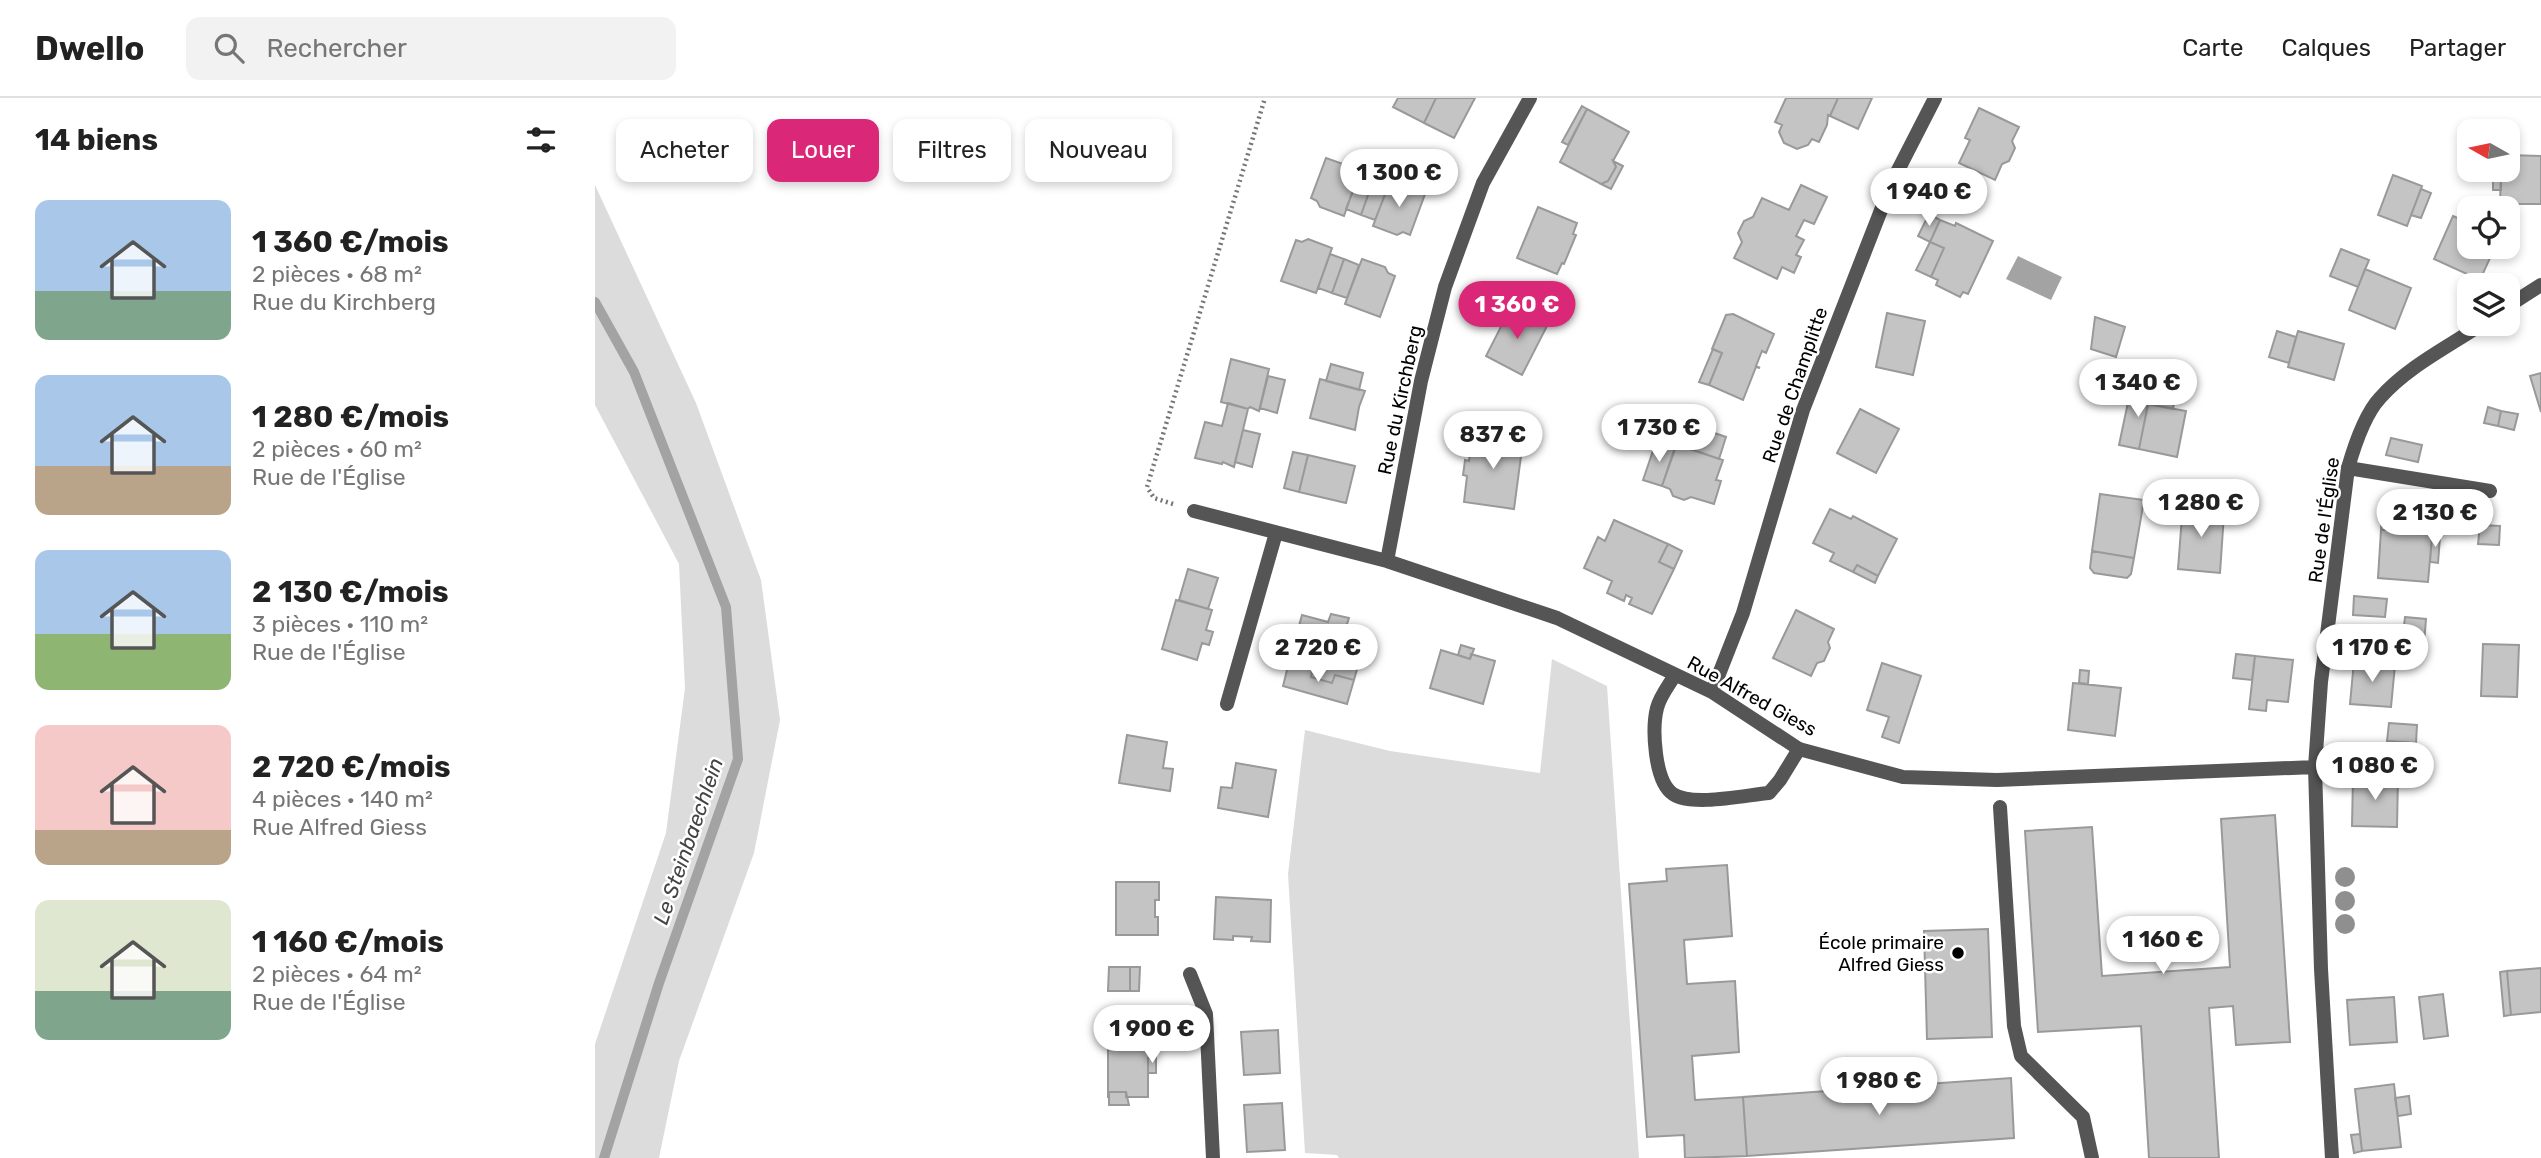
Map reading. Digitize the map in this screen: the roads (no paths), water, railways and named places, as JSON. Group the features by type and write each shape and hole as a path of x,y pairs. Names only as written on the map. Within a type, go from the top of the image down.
{"street":[{"name":"Rue du Kirchberg","path":"1387,561 1420,381 1445,287 1483,183 1530,98"},
{"name":"Rue de Champlitte","path":"1712,692 1743,613 1803,410 1892,182 1935,98"},
{"path":"2520,298 2541,285"},
{"name":"Rue de l'Église","path":"2332,1158 2321,969 2315,767 2321,682 2348,468 2355,445 2378,400 2399,379 2464,336"},
{"path":"2348,468 2490,491"},
{"name":"Rue Alfred Giess","path":"1194,511 1387,561 1557,618 1712,692 1799,749 1903,777 1961,780 2315,767"},
{"path":"1227,704 1276,533"},
{"path":"1675,675 1657,709 1655,746 1661,778 1672,794 1692,800 1769,793 1799,749"},
{"path":"2000,807 2014,1026 2021,1056 2083,1117 2092,1158"},
{"path":"1190,974 1206,1014 1213,1158"}],"waterway":[{"name":"Le Steinbaechlein","path":"595,302 634,372 726,607 738,759 659,983 604,1158"}],"place":[{"name":"École primaire Alfred Giess","path":"1958,953"}]}
